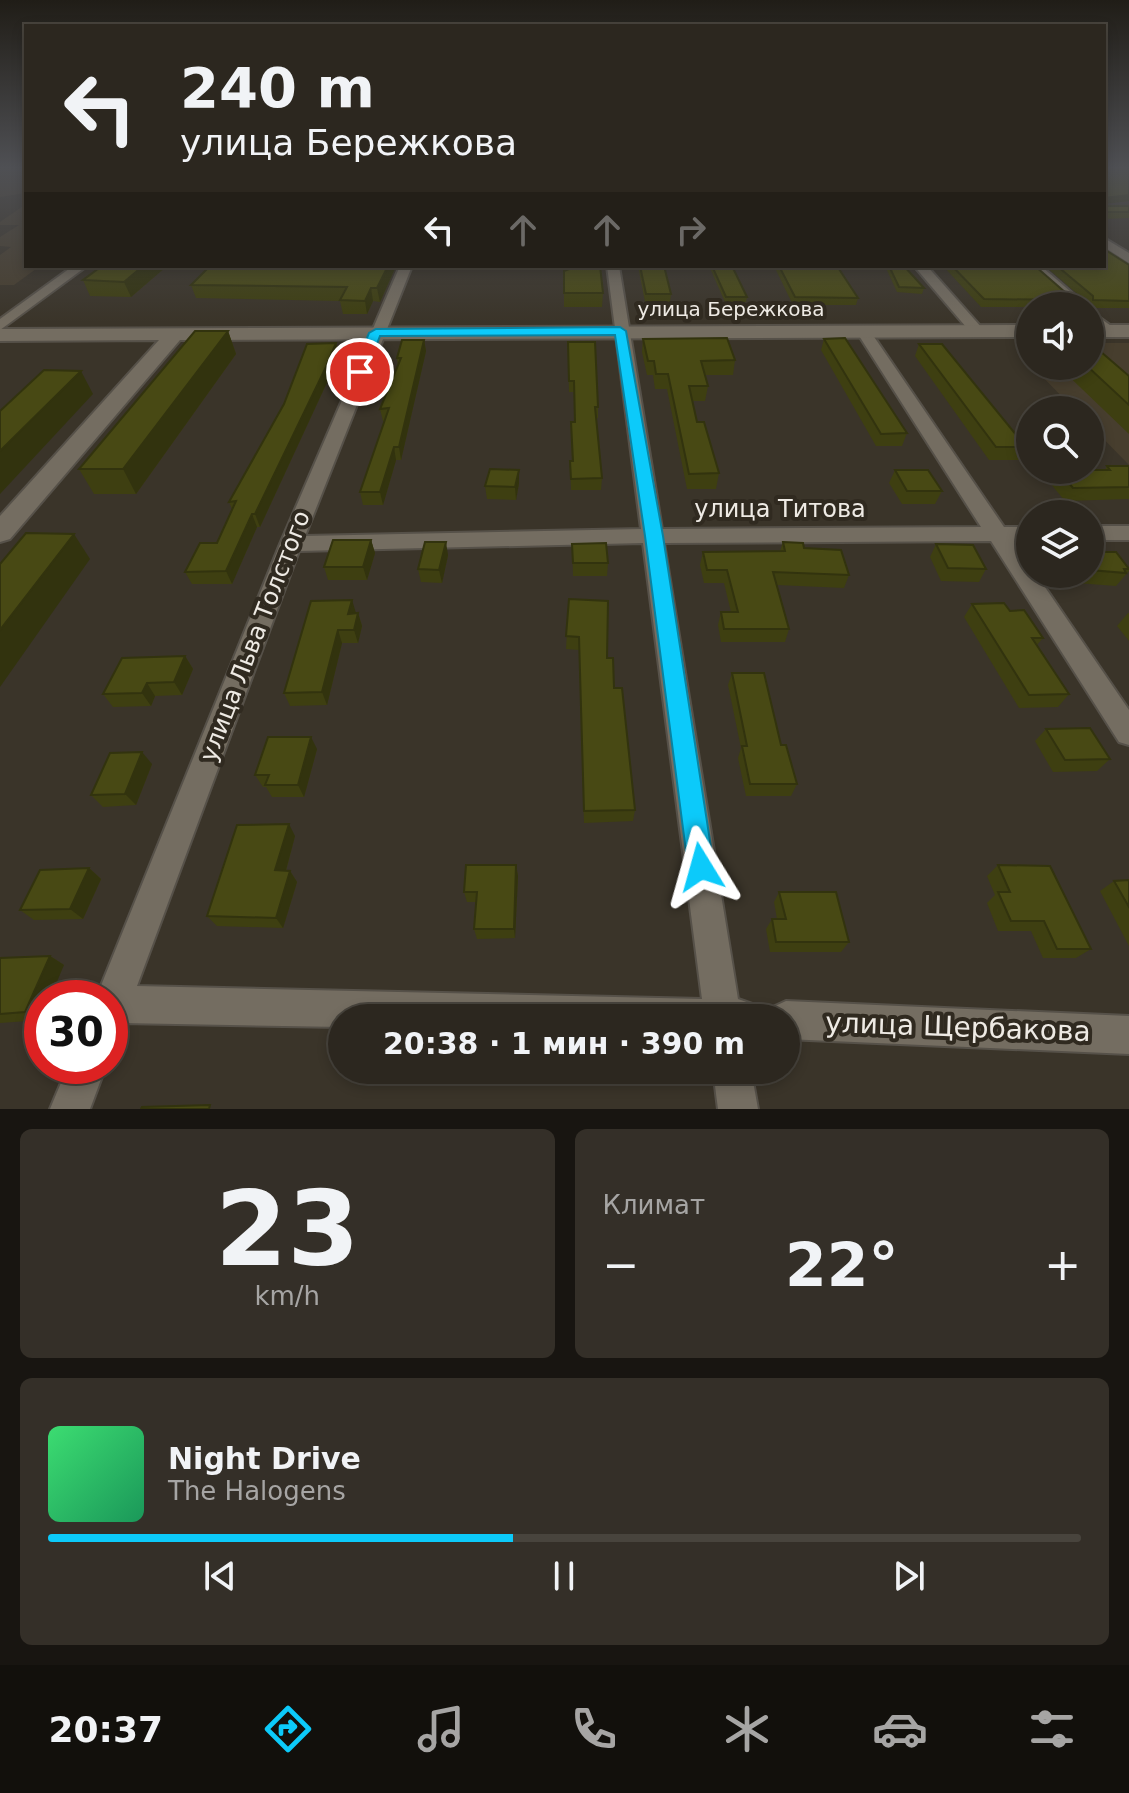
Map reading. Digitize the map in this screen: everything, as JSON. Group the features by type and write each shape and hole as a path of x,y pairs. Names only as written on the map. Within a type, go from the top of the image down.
{"street":[{"path":"1106,243 1129,259"},
{"path":"0,326 78,268"},
{"name":"улица Льва Толстого","path":"121,980 291,544 405,268"},
{"path":"613,268 620,331 654,536 721,1004"},
{"path":"922,268 977,331"},
{"path":"1035,268 1064,292"},
{"path":"863,331 1129,733"},
{"name":"улица Бережкова","path":"0,335 1016,331"},
{"path":"0,533 175,334"},
{"path":"1104,533 1129,533"},
{"name":"улица Титова","path":"291,544 654,536 1016,534"},
{"path":"128,1006 328,1010"},
{"name":"улица Щербакова","path":"800,1021 1129,1035"},
{"path":"70,1109 80,1084"},
{"path":"734,1084 738,1109"}],"shaded area":[{"path":"6,218 24,218 24,268 37,268 14,285 0,285 0,255 11,247 0,246 0,237 19,225 0,225"},
{"path":"1104,343 1129,343 1129,465 1104,439 1104,396 1061,396 1046,380 1104,380"}],"building":[{"path":"1106,250 1129,265 1129,301 1104,300 1104,292 1088,292 1059,268 1106,268"},
{"path":"99,268 141,268 124,282 83,280"},
{"path":"208,268 387,268 377,288 371,288 365,301 340,300 347,287 191,285"},
{"path":"600,268 603,293 564,293 564,271"},
{"path":"640,268 664,268 671,294 646,294"},
{"path":"713,268 733,268 747,297 726,297"},
{"path":"780,268 838,268 858,298 795,297"},
{"path":"890,268 906,268 924,288 899,287"},
{"path":"954,268 1037,268 1065,292 1016,292 1016,299 984,299"},
{"path":"195,331 228,331 123,469 79,469"},
{"path":"727,338 735,360 701,361 708,386 689,386 697,422 704,422 719,473 689,474 668,374 656,374 654,361 648,361 643,339"},
{"path":"845,338 907,433 881,434 824,339"},
{"path":"402,340 424,340 399,447 394,447 380,492 360,492 389,408 380,409 401,358 397,358"},
{"path":"568,342 595,342 598,407 595,407 602,478 571,479 571,422 575,422 574,381 569,381"},
{"path":"336,343 226,571 185,572 200,543 217,543 236,501 229,502 284,404 307,344"},
{"path":"919,344 942,344 1016,435 1016,447 996,447"},
{"path":"1104,354 1129,376 1129,405 1102,380"},
{"path":"44,370 81,371 0,451 0,411"},
{"path":"1107,466 1129,466 1129,487 1073,488 1070,484 1104,484 1104,470 1110,470"},
{"path":"490,469 519,470 515,487 485,486"},
{"path":"895,470 928,470 942,491 907,491"},
{"path":"26,533 74,534 0,630 0,564"},
{"path":"333,540 371,540 363,567 324,567"},
{"path":"425,542 446,542 439,570 418,569"},
{"path":"783,542 803,543 804,548 841,550 849,575 773,572 789,629 724,629 721,612 738,612 727,570 707,570 703,552 785,551"},
{"path":"606,543 608,563 573,563 572,544"},
{"path":"936,544 973,545 986,569 948,568"},
{"path":"1104,552 1116,552 1129,569 1124,569 1126,573 1104,571"},
{"path":"569,599 608,601 607,658 613,658 614,688 622,688 635,810 584,811 579,637 566,636"},
{"path":"352,600 348,614 358,613 354,630 338,630 322,692 284,693 311,601"},
{"path":"1004,603 1010,611 1024,610 1043,638 1032,638 1069,694 1029,695 972,604"},
{"path":"185,656 174,682 147,683 142,693 103,694 122,658"},
{"path":"732,673 764,673 781,745 786,745 797,784 750,784 742,746 747,746"},
{"path":"1090,728 1110,759 1065,760 1046,729"},
{"path":"268,737 311,737 298,785 265,785 269,775 255,775"},
{"path":"142,752 125,794 91,795 110,753"},
{"path":"289,824 275,870 290,871 276,918 207,916 237,825"},
{"path":"466,865 516,865 514,929 474,929 477,892 464,892"},
{"path":"998,865 1050,866 1091,949 1057,949 1044,921 1011,921 998,892 1010,892"},
{"path":"89,868 70,909 20,910 40,870"},
{"path":"1129,880 1129,907 1114,881"},
{"path":"779,892 836,892 849,942 776,942 772,919 786,919"},
{"path":"50,956 39,980 24,980 24,1012 0,1014 0,958"},
{"path":"210,1105 209,1109 141,1109 142,1107"}],"route":[{"path":"360,372 376,333 620,331 654,536 701,867"}]}
